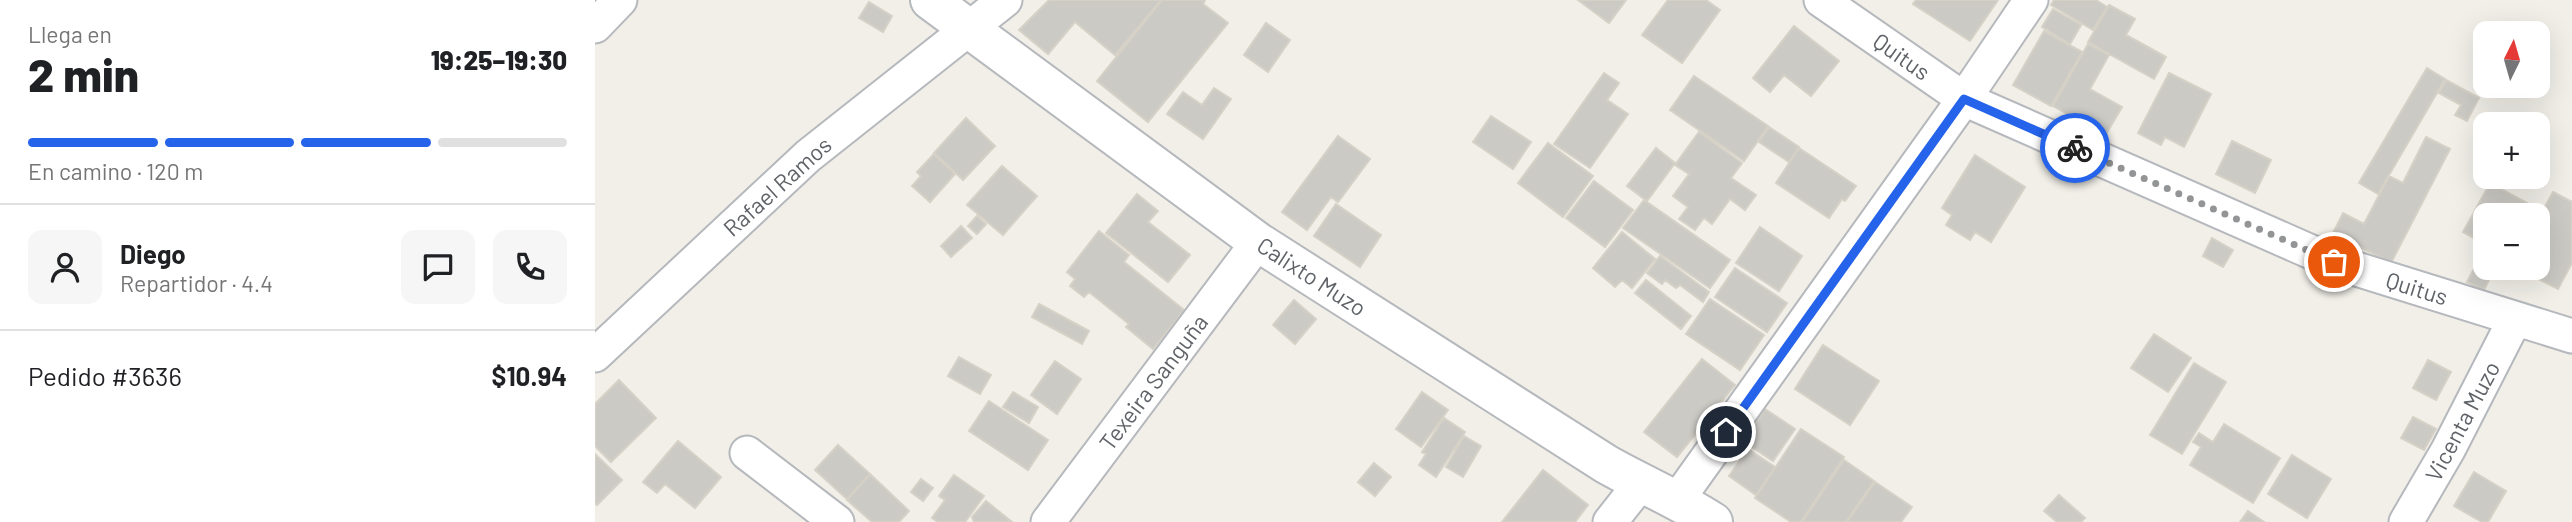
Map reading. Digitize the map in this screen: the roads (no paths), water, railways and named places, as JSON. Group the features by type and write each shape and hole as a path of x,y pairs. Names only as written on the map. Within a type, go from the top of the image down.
{"street":[{"path":"595,26 620,0"},
{"name":"Calixto Muzo","path":"930,0 1258,242 1640,484 1678,499 1713,522"},
{"name":"Rafael Ramos","path":"595,355 808,156 1005,0"},
{"name":"Quitus","path":"1821,0 1964,99 2334,262 2572,336"},
{"path":"1678,499 1964,99 2031,0"},
{"name":"Texeira Sanguña","path":"1048,522 1258,242"},
{"name":"Vicenta Muzo","path":"2406,522 2448,450 2515,319"},
{"path":"747,453 837,522"},
{"path":"1609,522 1640,484"}]}
